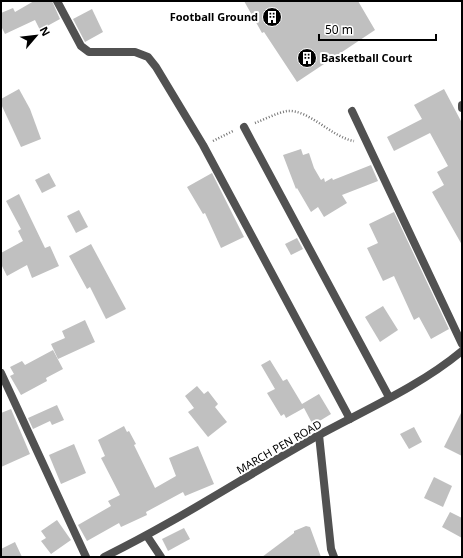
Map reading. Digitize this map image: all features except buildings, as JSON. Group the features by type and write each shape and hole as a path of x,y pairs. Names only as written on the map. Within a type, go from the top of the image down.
{"street":[{"path":"57,1 81,46 89,52 135,52 148,57 156,67 203,145 350,419"},
{"path":"352,111 462,344"},
{"path":"244,127 389,397"},
{"name":"MARCH PEN ROAD","path":"104,557 147,536 319,435 442,368 462,351"},
{"path":"1,373 86,557"},
{"path":"319,435 331,549 334,557"},
{"path":"147,536 161,557"}],"path":[{"path":"203,145 244,127 287,111 300,112 345,139 356,141 365,140"}],"place":[{"name":"Football Ground","path":"272,17"},
{"name":"Basketball Court","path":"307,58"}]}
